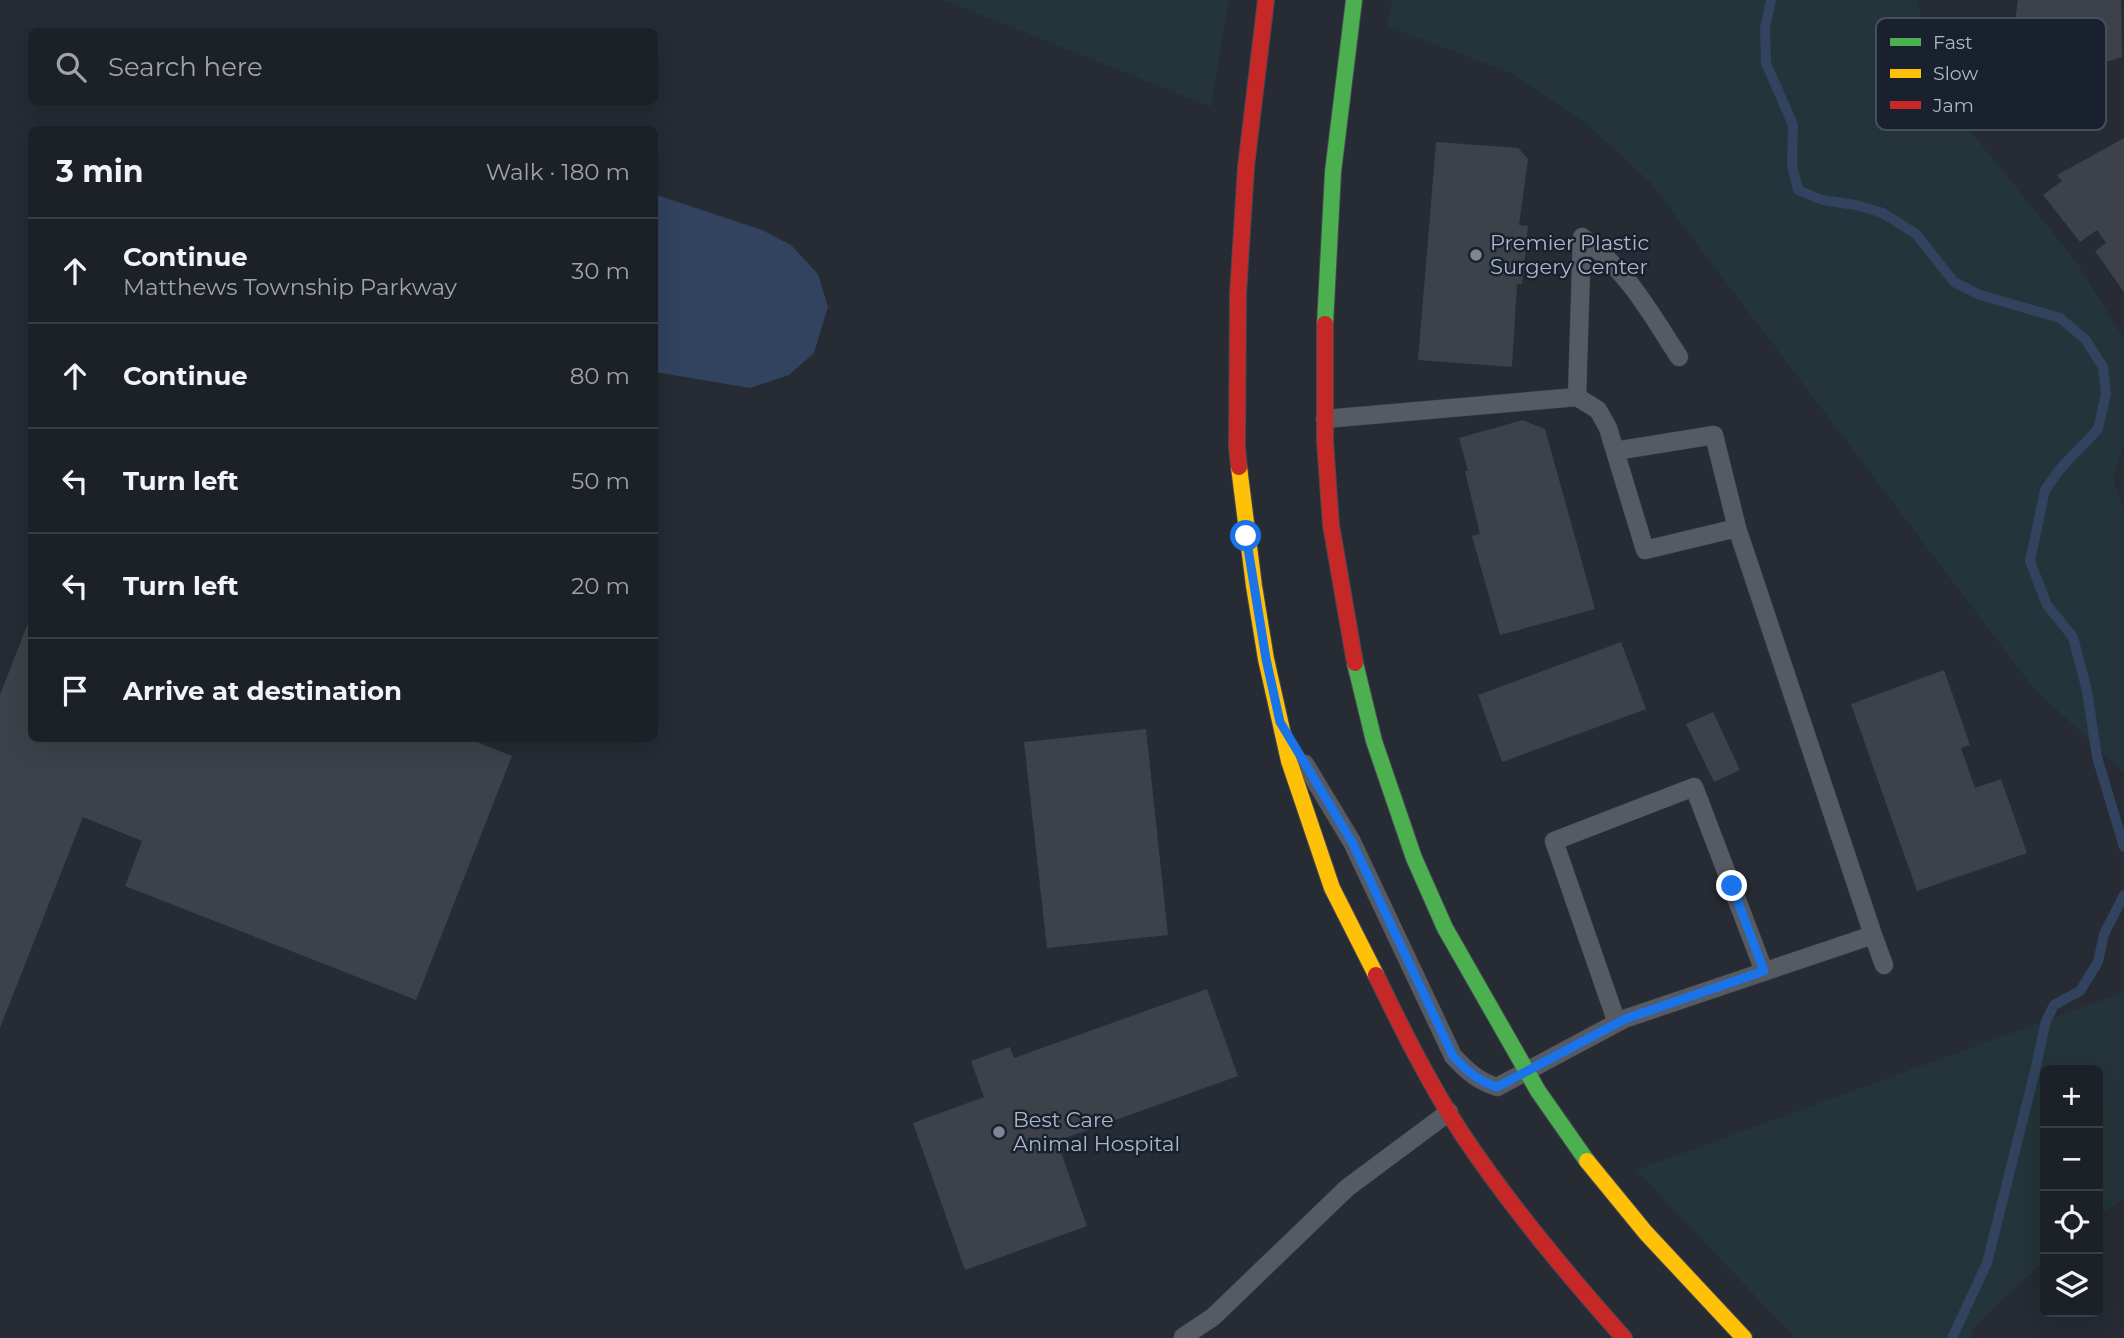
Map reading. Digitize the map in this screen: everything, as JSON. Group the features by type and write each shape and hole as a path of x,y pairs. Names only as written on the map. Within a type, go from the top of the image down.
{"main road":[{"path":"1266,0 1246,167 1238,294 1237,447 1266,659 1289,761 1332,888 1412,1048 1449,1112 1517,1209 1576,1284 1625,1338"},
{"path":"1354,0 1332,186 1325,293 1325,419 1331,524 1350,641 1374,741 1414,858 1445,929 1527,1072 1578,1150 1612,1192 1646,1233 1744,1338"}],"lane":[{"path":"1577,397 1582,237 1605,254 1633,285 1679,358"},
{"path":"1325,419 1577,397 1598,410 1608,428 1645,550 1737,528"},
{"path":"1615,451 1714,435 1737,528 1884,965"},
{"path":"1280,722 1352,842 1453,1056 1470,1074 1484,1083 1497,1087 1617,1023 1873,935"},
{"path":"1617,1023 1554,841 1694,787 1764,971"},
{"path":"1189,1336 1213,1317 1347,1188 1449,1112"}],"shaded area":[{"path":"944,0 1229,0 1211,107"},
{"path":"1392,0 1917,0 1921,18 1876,18 1876,130 1970,130 2078,264 2124,339 2124,443 2113,477 2124,510 2124,773 2032,686 1650,182 1584,122 1511,73 1387,26"},
{"path":"2124,992 2124,1198 2103,1213 2103,1065 2040,1065 2040,1265 1973,1328 1972,1338 1795,1338 1636,1170"}],"water":[{"path":"658,195 762,230 791,245 818,274 828,307 814,353 789,375 750,388 658,373"}],"building":[{"path":"2018,0 2121,0 2122,57 2106,62 2106,18 2016,18"},
{"path":"2124,138 2124,292 2095,251 2106,243 2097,230 2080,242 2043,195 2062,181 2057,175"},
{"name":"Premier Plastic Surgery Center","path":"1436,142 1518,148 1528,159 1519,225 1528,226 1522,284 1517,284 1512,367 1418,360"},
{"path":"1523,420 1545,429 1595,609 1500,635 1472,536 1480,534 1459,438"},
{"path":"28,623 28,742 477,742 512,756 416,1000 125,886 142,841 83,817 0,1028 0,695"},
{"path":"1621,642 1646,709 1502,762 1478,695"},
{"path":"1944,670 1970,745 1961,748 1975,788 2001,779 2027,853 1917,891 1851,704"},
{"path":"1713,712 1740,770 1714,782 1686,724"},
{"path":"1146,729 1168,935 1047,948 1024,742"},
{"name":"Best Care Animal Hospital","path":"1207,989 1238,1076 1057,1141 1087,1226 965,1270 913,1123 984,1097 971,1061 1010,1047 1014,1058"}],"waterway":[{"path":"1771,0 1765,28 1766,63 1793,125 1792,165 1798,190 1822,200 1856,205 1883,213 1916,234 1954,282 1980,295 2060,318 2085,339 2103,367 2106,394 2098,429 2060,469 2045,490 2030,561 2047,605 2073,637 2087,691 2097,757 2124,847"},
{"path":"1952,1338 1987,1263 2046,1021 2054,1005 2080,991 2098,962 2104,934 2124,895"}],"traffic: fast":[{"path":"1325,324 1333,172 1354,0"},
{"path":"1355,663 1374,741 1414,858 1445,928 1538,1091 1587,1161"}],"traffic: slow":[{"path":"1239,467 1266,659 1289,761 1332,888 1376,975"},
{"path":"1587,1161 1646,1233 1744,1338"}],"traffic: jam":[{"path":"1239,467 1238,294 1246,167 1266,0"},
{"path":"1325,324 1325,441 1331,525 1355,663"},
{"path":"1376,975 1416,1056 1462,1134 1539,1239 1624,1338"}],"place":[{"name":"Premier Plastic Surgery Center","path":"1476,255"},
{"name":"Best Care Animal Hospital","path":"999,1132"}],"route":[{"path":"1246,536 1266,659 1280,722 1352,842 1453,1056 1470,1074 1497,1087 1625,1019 1764,971 1732,886"}]}
